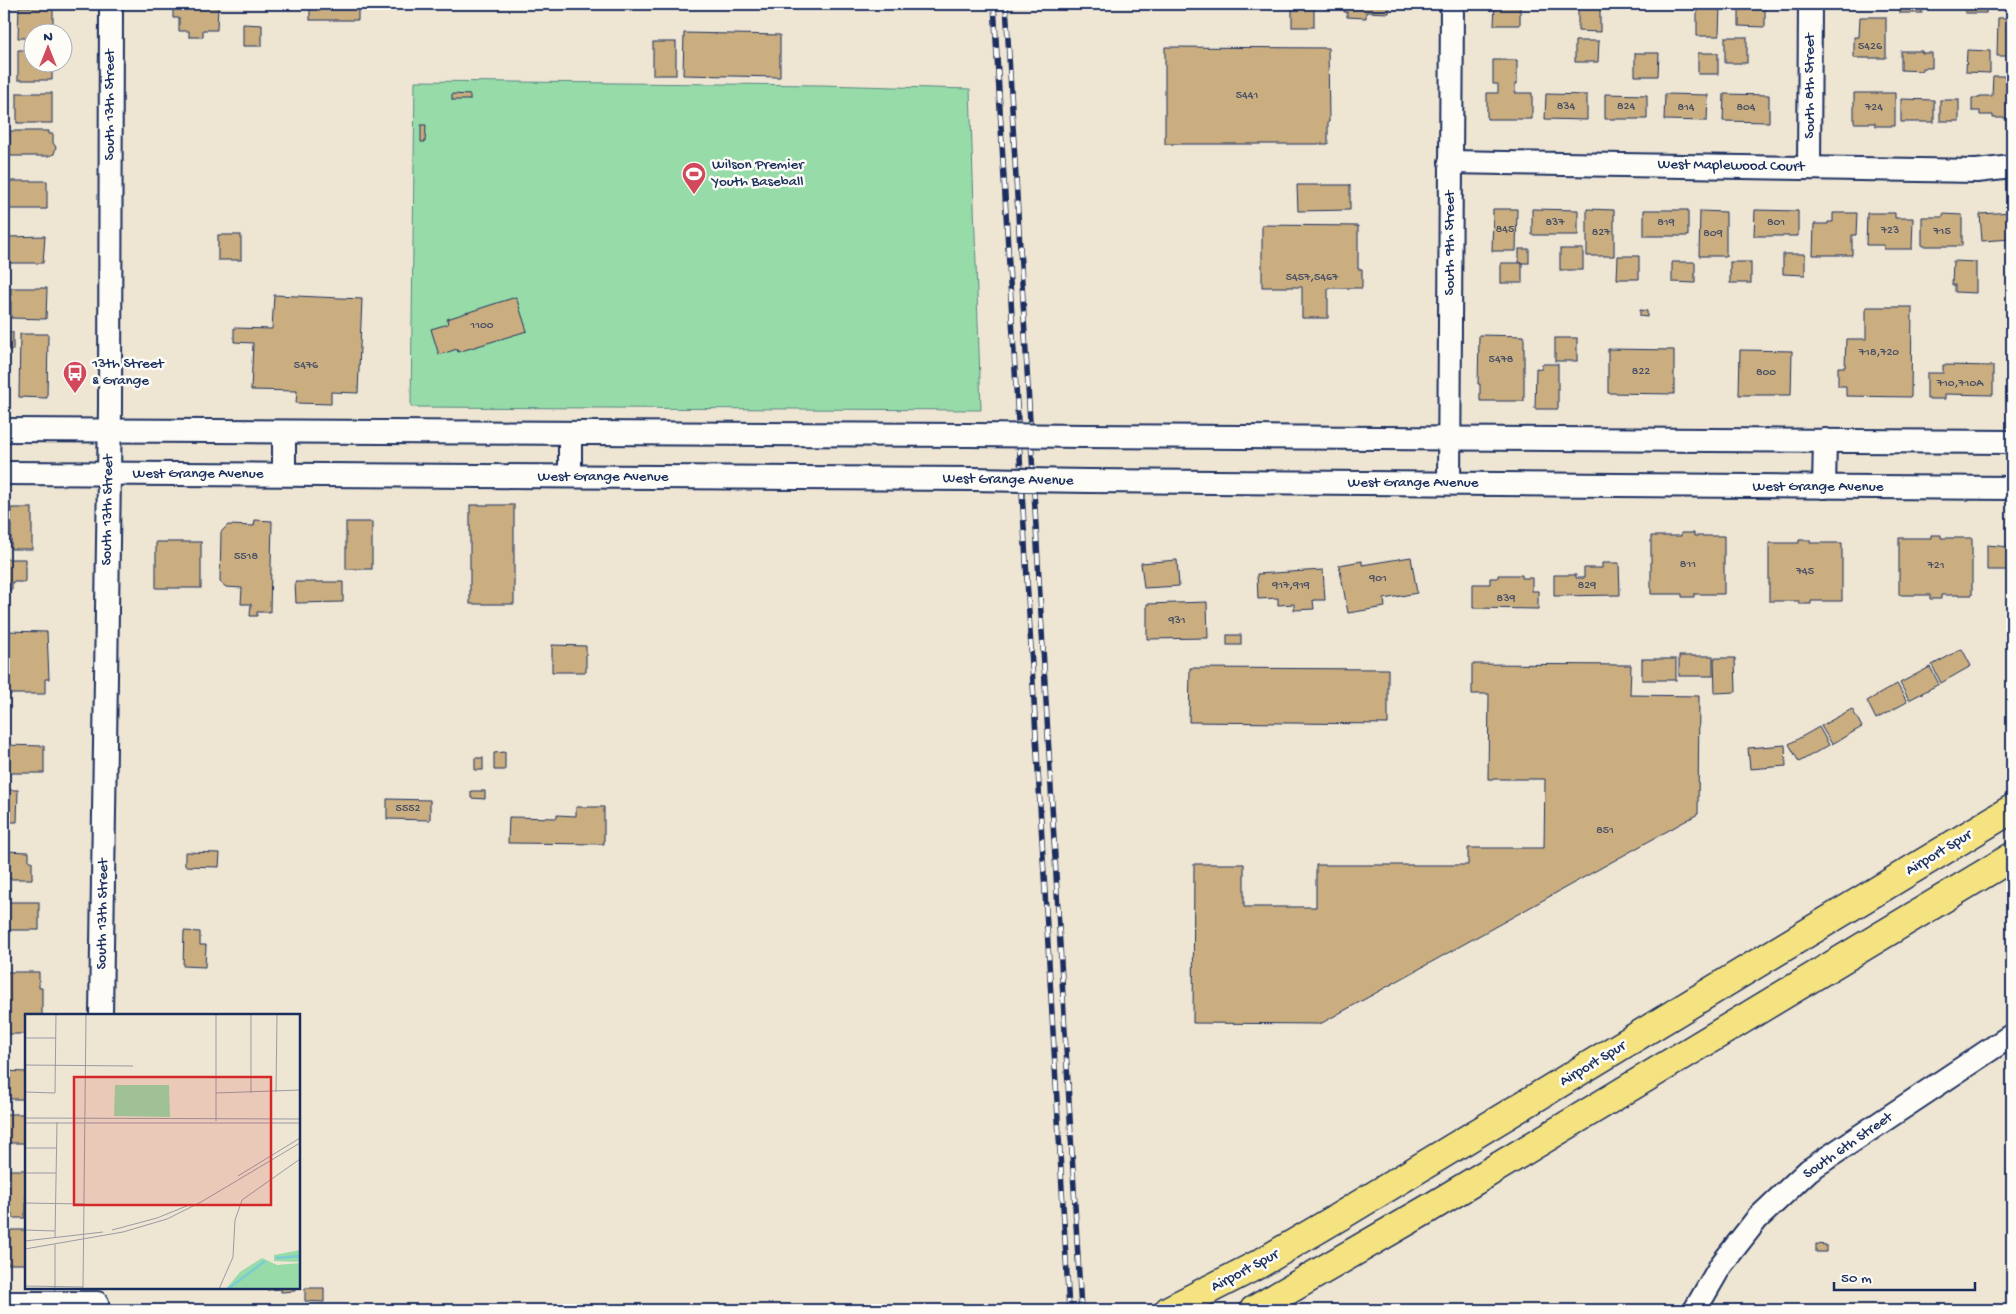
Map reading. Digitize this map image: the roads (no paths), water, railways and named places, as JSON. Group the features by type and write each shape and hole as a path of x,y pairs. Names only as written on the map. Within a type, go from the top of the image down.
{"highway":[{"name":"Airport Spur","path":"1168,1310 1259,1264 1338,1218 2012,808"},
{"path":"1254,1310 1444,1199 2012,857"}],"street":[{"name":"South 13th Street","path":"101,1014 110,431 111,4"},
{"name":"South 9th Street","path":"1449,483 1452,4"},
{"name":"South 8th Street","path":"1809,168 1810,4"},
{"name":"West Maplewood Court","path":"1450,162 1977,171 2012,167"},
{"path":"4,430 2012,442"},
{"path":"284,432 284,474"},
{"path":"570,433 570,476"},
{"path":"1824,487 1825,440"},
{"name":"West Grange Avenue","path":"4,473 2012,488"},
{"name":"South 6th Street","path":"1695,1310 1721,1265 1757,1219 1809,1170 2012,1035"},
{"path":"4,1303 97,1300"}],"railway":[{"path":"994,4 1069,1310"},
{"path":"1006,4 1081,1310"}],"place":[{"name":"Wilson Premier Youth Baseball","path":"694,195"},
{"name":"13th Street & Grange","path":"75,394"}]}
